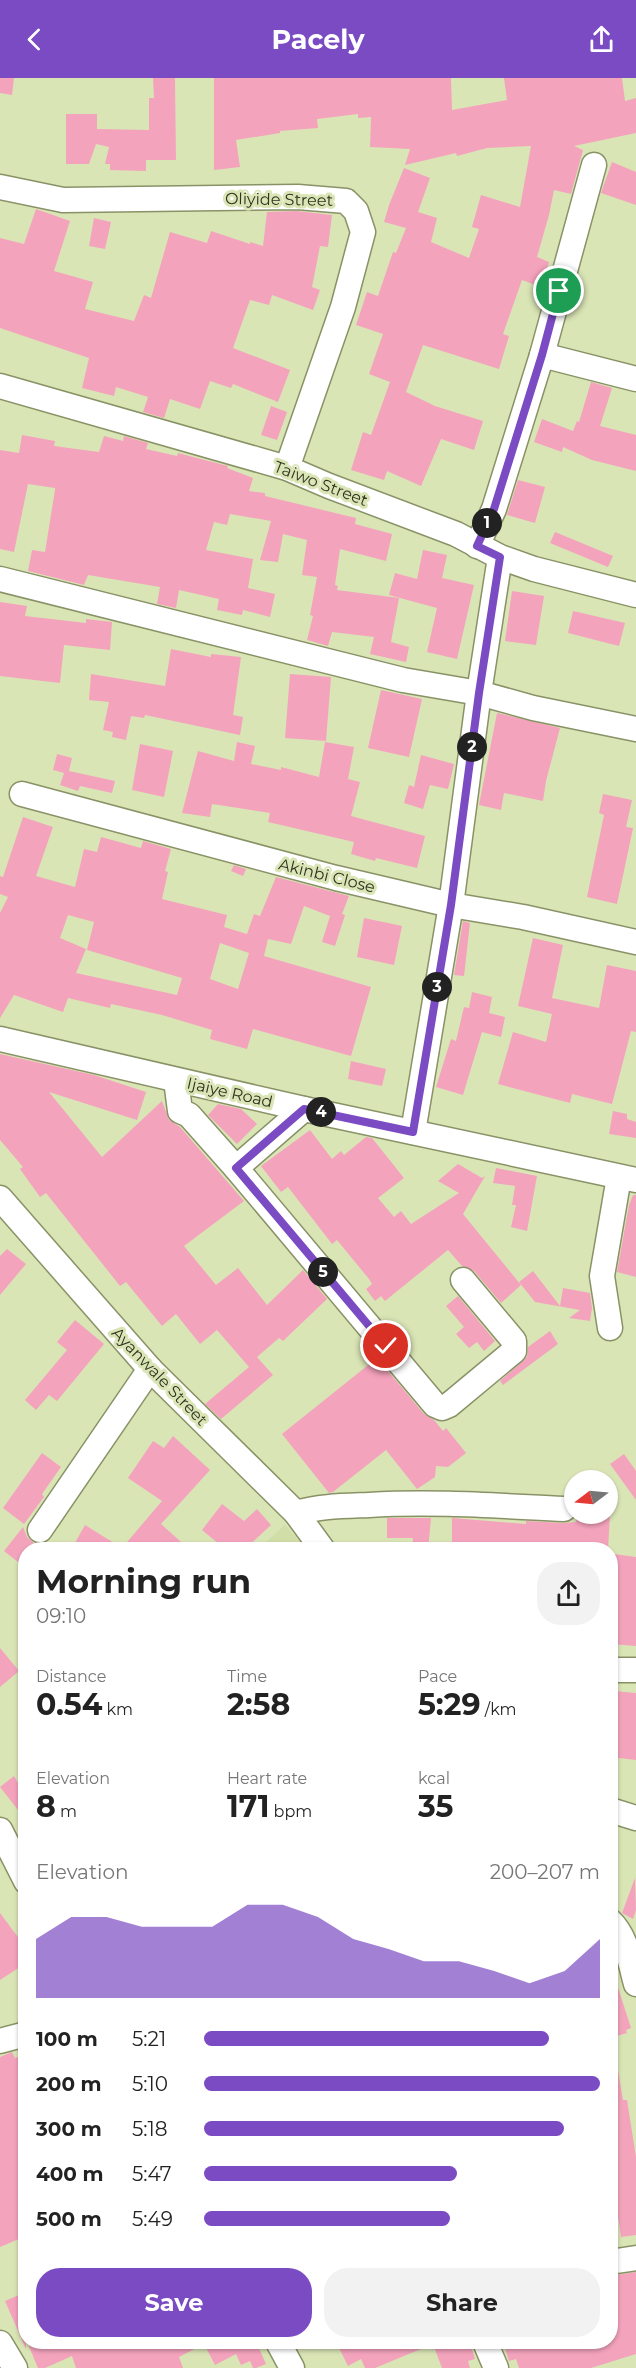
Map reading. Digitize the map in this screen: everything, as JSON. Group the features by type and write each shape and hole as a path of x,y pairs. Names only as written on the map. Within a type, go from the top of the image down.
{"street":[{"path":"477,546 494,509 542,355 594,165"},
{"name":"Oliyide Street","path":"0,187 63,200 298,197 346,201 356,211 363,232 343,307 287,468"},
{"path":"542,355 636,379"},
{"name":"Taiwo Street","path":"0,386 287,468 456,534 500,557 534,569 636,595"},
{"path":"413,1132 451,905 479,693 500,557"},
{"path":"0,579 403,680 479,693 533,708 636,729"},
{"name":"Akinbi Close","path":"22,794 336,878 451,905 522,917 636,942"},
{"name":"Ijaiye Road","path":"0,1039 304,1109 628,1178"},
{"path":"176,1080 180,1111 189,1115 236,1168 435,1405 442,1408 449,1405 514,1352 514,1341 463,1280"},
{"path":"236,1168 304,1109"},
{"path":"610,1328 603,1276 628,1178"},
{"name":"Ayanwale Street","path":"3,1207 150,1369 296,1513 317,1542"},
{"path":"40,1530 150,1369"},
{"path":"296,1513 314,1508 382,1504 452,1504 564,1509"},
{"path":"618,1670 636,1670"},
{"path":"618,1812 636,1818"},
{"path":"0,1830 18,1865"},
{"path":"621,1928 636,1984"},
{"path":"0,2041 18,2036"},
{"path":"618,2261 636,2259"},
{"path":"0,2343 15,2368"},
{"path":"282,2349 292,2368"},
{"path":"488,2349 496,2368"}],"shaded area":[{"path":"285,1525 300,1542 266,1542"}],"building":[{"path":"0,78 14,78 12,95 0,93"},
{"path":"153,78 175,78 176,160 146,160 146,171 110,170 110,164 105,164 109,147 96,144 89,164 66,164 66,114 97,114 97,129 149,130 149,98 154,98"},
{"path":"214,78 451,78 452,110 507,100 504,78 622,78 625,101 636,98 636,133 574,146 583,150 571,194 554,190 537,257 549,262 541,287 522,280 503,334 509,336 499,369 423,345 406,392 435,406 483,421 474,450 441,439 421,486 387,471 384,480 351,470 363,432 371,435 390,382 369,374 383,334 356,325 367,292 378,296 393,252 396,253 406,228 384,222 389,205 404,168 430,178 418,212 437,218 431,242 469,258 479,229 472,227 481,195 520,207 531,146 487,148 405,165 410,149 370,147 371,117 358,118 358,114 317,119 318,128 280,131 280,133 236,140 240,167 214,170"},
{"path":"612,162 636,172 636,205 601,193"},
{"path":"36,209 70,221 54,271 93,282 85,309 134,321 144,295 151,298 170,232 207,243 211,231 263,246 267,212 297,211 332,215 328,247 320,246 312,287 320,290 313,310 272,295 269,305 250,300 233,348 290,370 278,402 233,384 231,388 210,381 200,409 170,399 164,418 143,412 148,397 116,387 114,396 82,388 89,358 0,328 0,238 24,244"},
{"path":"94,218 111,222 105,249 89,246"},
{"path":"591,382 612,388 600,426 636,435 636,471 592,460 563,447 562,452 534,442 542,419 573,431 577,421 579,422"},
{"path":"271,406 287,412 277,440 261,435"},
{"path":"22,435 55,441 54,446 99,452 104,436 123,441 124,436 148,443 146,449 177,456 178,453 228,466 227,468 253,478 249,491 265,493 265,496 356,518 355,524 392,534 386,561 340,549 335,585 338,586 337,590 399,598 391,642 409,647 406,662 370,654 374,637 332,632 328,646 307,640 313,616 310,615 317,577 302,575 307,540 283,534 278,562 260,560 271,521 230,514 227,525 214,522 206,550 253,559 248,588 275,594 270,617 243,610 242,615 217,610 219,599 179,590 176,608 157,604 160,587 88,575 84,585 28,571 32,550 45,552 55,488 28,484 14,552 0,549 0,450 19,453"},
{"path":"518,480 545,487 535,523 507,515"},
{"path":"555,532 613,556 608,567 550,543"},
{"path":"423,550 447,555 442,578 474,585 457,659 427,652 437,608 389,595 395,573 417,579"},
{"path":"512,591 544,596 536,645 505,641"},
{"path":"0,602 27,606 25,616 86,623 86,619 112,622 110,650 64,645 60,683 0,676"},
{"path":"573,611 625,623 619,646 568,633"},
{"path":"171,649 211,657 211,654 241,657 233,715 243,717 240,735 145,715 144,718 131,716 126,740 112,737 113,732 103,730 109,702 89,700 91,674 165,686"},
{"path":"290,674 331,677 326,741 285,738"},
{"path":"381,690 422,699 409,757 368,748"},
{"path":"497,713 560,728 543,801 504,793 501,810 479,805"},
{"path":"237,742 255,746 251,764 281,770 281,767 319,777 325,742 354,747 348,779 360,782 351,816 425,836 417,868 376,858 375,861 351,854 354,842 268,822 270,813 212,804 210,817 182,813 198,751 234,761"},
{"path":"140,744 173,751 164,797 132,790"},
{"path":"57,754 72,758 69,771 115,781 112,793 80,786 78,791 60,785 64,773 53,770"},
{"path":"421,755 454,764 448,789 430,785 423,809 404,803 409,785 414,787"},
{"path":"603,794 632,800 626,827 633,828 617,904 587,897 604,815 599,813"},
{"path":"23,817 53,827 36,876 75,887 84,849 97,852 101,837 141,848 143,841 171,849 165,871 168,872 162,899 227,915 224,927 247,934 254,914 260,916 276,877 349,896 342,914 345,915 335,946 322,942 330,916 304,906 291,944 268,939 264,956 371,987 351,1056 253,1029 247,1049 210,1039 212,1030 162,1015 111,1004 110,1008 68,998 63,1012 14,995 0,1018 0,913 8,897 0,894 0,876 3,877","holes":["68,915 94,922 87,950 182,978 177,995 76,973 86,949 60,938","220,943 249,953 238,989 210,979"]},
{"path":"234,865 246,869 243,876 231,871"},
{"path":"364,918 402,926 394,965 357,957"},
{"path":"463,921 470,923 464,976 454,975"},
{"path":"533,938 563,945 552,998 599,1008 607,965 636,971 636,1032 631,1031 612,1104 572,1094 570,1103 498,1084 513,1032 546,1042 552,1014 518,1006"},
{"path":"472,992 492,997 489,1013 505,1017 501,1037 482,1032 463,1095 436,1087 451,1039 456,1041 464,1007 469,1008"},
{"path":"0,1054 94,1075 146,1092 137,1120 49,1092 102,1157 162,1101 169,1120 180,1127 244,1201 184,1246 216,1285 238,1268 267,1305 303,1270 327,1299 283,1341 279,1338 257,1357 273,1375 221,1419 205,1404 249,1367 217,1330 200,1344 176,1314 162,1326 126,1282 120,1286 46,1193 40,1197 20,1169 23,1167 0,1140"},
{"path":"351,1061 386,1069 382,1086 348,1079"},
{"path":"218,1104 241,1109 257,1124 237,1144 208,1115"},
{"path":"613,1111 627,1114 627,1119 636,1122 636,1138 609,1134"},
{"path":"310,1130 332,1159 341,1151 344,1155 366,1137 372,1138 404,1178 378,1198 394,1217 401,1211 411,1224 459,1193 438,1181 458,1164 482,1178 485,1176 463,1214 521,1285 501,1303 474,1271 462,1266 448,1250 385,1301 381,1296 375,1301 366,1289 372,1284 369,1279 337,1240 332,1244 288,1187 281,1192 261,1166"},
{"path":"496,1168 537,1176 527,1231 511,1227 516,1205 512,1205 515,1186 493,1183"},
{"path":"633,1195 636,1195 636,1277 617,1272 629,1205"},
{"path":"7,1249 26,1264 0,1295 0,1256"},
{"path":"533,1271 560,1306 563,1288 590,1293 592,1308 590,1321 569,1318 580,1310 535,1302 519,1282"},
{"path":"458,1296 495,1341 484,1351 477,1342 469,1348 456,1334 464,1327 446,1306"},
{"path":"75,1320 104,1344 57,1401 49,1395 36,1410 25,1400 67,1350 57,1342"},
{"path":"550,1331 558,1344 503,1385 500,1381 527,1357 528,1347"},
{"path":"377,1358 424,1414 434,1420 443,1431 446,1428 466,1453 448,1467 436,1466 435,1477 417,1489 386,1450 329,1493 282,1434"},
{"path":"173,1436 210,1470 161,1524 181,1542 127,1542 162,1501 128,1478 153,1441 164,1448"},
{"path":"42,1453 61,1467 42,1494 44,1497 24,1524 3,1508"},
{"path":"624,1454 636,1471 636,1500 618,1475 618,1470 614,1470 610,1464"},
{"path":"222,1504 244,1521 257,1509 271,1525 253,1542 217,1542 202,1530"},
{"path":"387,1518 431,1518 429,1542 413,1542 413,1538 387,1538"},
{"path":"452,1518 526,1524 526,1521 609,1524 608,1542 452,1542"},
{"path":"85,1525 112,1542 75,1542"},
{"path":"23,1527 27,1537 33,1542 18,1542 18,1562 4,1551"},
{"path":"618,1555 636,1557 636,1646 618,1645"},
{"path":"0,1648 18,1672 0,1687"},
{"path":"618,1691 636,1693 636,1760 618,1758"},
{"path":"14,1776 18,1783 18,1810 0,1787"},
{"path":"635,1878 636,1910 633,1919 622,1913"},
{"path":"0,1913 18,1937 18,1968 0,1980"},
{"path":"618,1987 631,2028 626,2030 627,2033 618,2036"},
{"path":"12,2052 15,2058 18,2057 18,2239 0,2247 0,2057"},
{"path":"618,2070 623,2100 627,2100 636,2157 636,2235 621,2237 618,2216"},
{"path":"636,2272 636,2354 591,2368 519,2368 516,2359 509,2361 505,2349 618,2349 618,2275"},
{"path":"18,2295 18,2331 5,2301"},
{"path":"30,2349 194,2349 179,2357 183,2368 76,2368 72,2356 45,2368 38,2368"},
{"path":"207,2349 259,2349 266,2364 253,2368 250,2361 241,2365 236,2354 215,2365"},
{"path":"340,2349 421,2349 375,2368 365,2368 361,2359 348,2366"},
{"path":"435,2349 472,2349 475,2359 468,2361 470,2368 442,2368"}],"route":[{"path":"386,1346 236,1168 304,1109 413,1132 451,905 479,693 500,557 477,546 494,509 542,355 559,291"}]}
